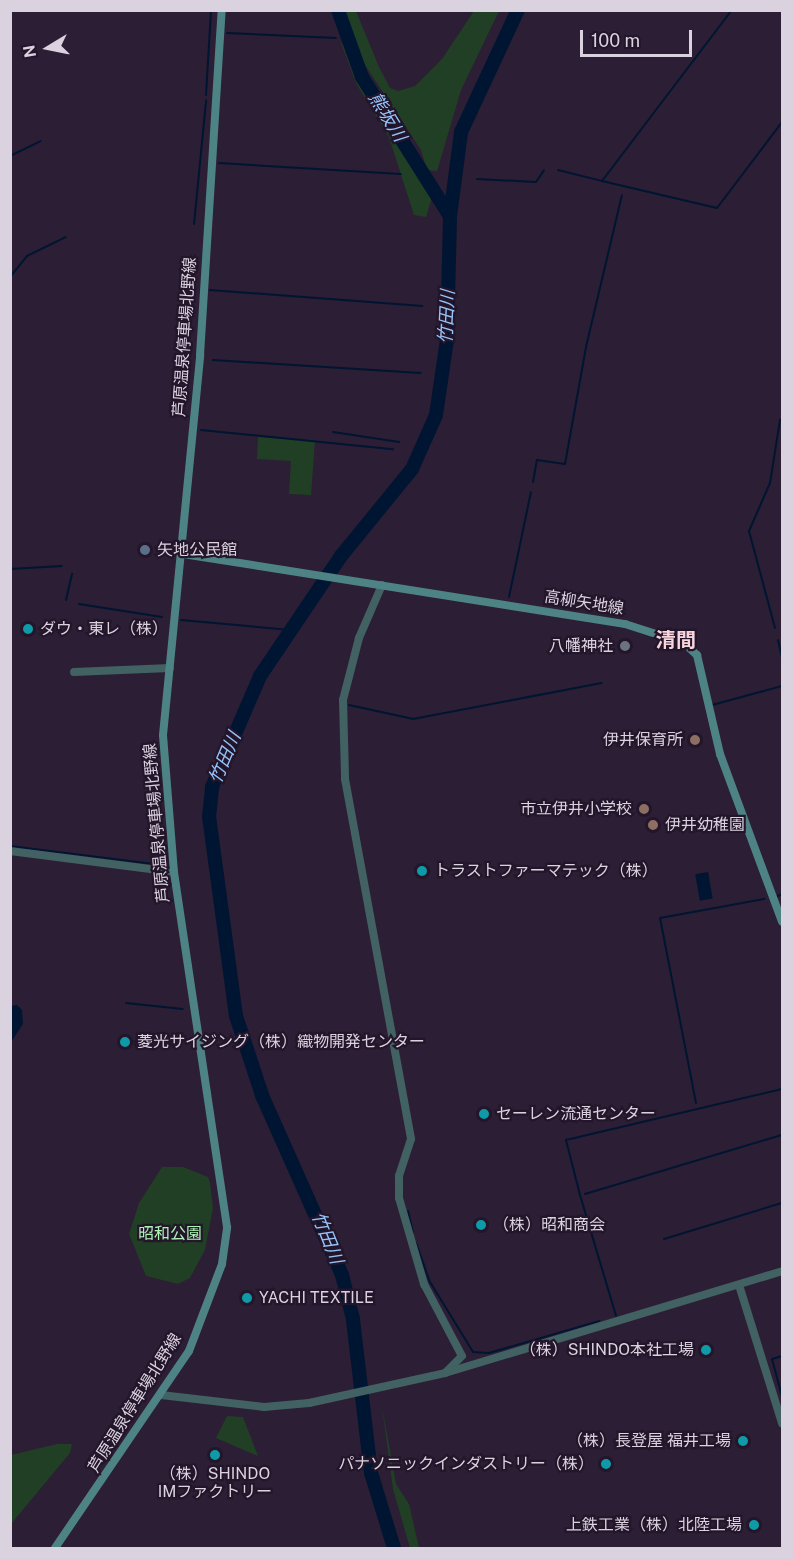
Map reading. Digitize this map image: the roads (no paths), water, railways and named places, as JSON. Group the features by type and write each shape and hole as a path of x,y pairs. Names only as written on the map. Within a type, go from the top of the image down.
{"main road":[{"name":"芦原温泉停車場北野線","path":"55,1548 161,1395 200,1325 222,1264 227,1227 174,872 163,735 183,554 200,356 222,10"},
{"name":"高柳矢地線","path":"183,554 625,624 684,643 694,651 720,754 783,922"}],"street":[{"path":"382,585 359,638 343,700 345,779 411,1139 399,1176 399,1198 422,1281 462,1356 445,1373"},
{"path":"74,672 170,668"},
{"path":"10,851 174,872"},
{"path":"161,1395 264,1407 309,1403 445,1373 783,1272"},
{"path":"739,1285 783,1423"}],"water":[{"path":"708,872 713,899 700,901 695,874"},
{"path":"17,1005 22,1010 23,1024 11,1042 11,1006"}],"waterway":[{"path":"206,95 211,10"},
{"name":"熊坂川","path":"338,10 362,77 450,216"},
{"name":"竹田川","path":"394,1548 371,1473 353,1319 342,1275 262,1095 236,1016 209,817 212,787 260,676 341,556 412,469 436,415 447,340 450,216 461,132 518,10"},
{"path":"558,170 602,181 732,10"},
{"path":"227,33 336,38"},
{"path":"194,224 206,101"},
{"path":"602,181 717,208 782,122"},
{"path":"10,156 41,141"},
{"path":"219,163 401,174"},
{"path":"477,179 536,182 544,170"},
{"path":"533,482 537,460 565,464 586,347 622,195"},
{"path":"10,277 27,256 66,237"},
{"path":"210,290 422,306"},
{"path":"213,360 421,373"},
{"path":"775,628 749,531 770,483 780,420"},
{"path":"201,430 393,449"},
{"path":"333,432 399,442"},
{"path":"509,597 531,492"},
{"path":"10,569 62,566"},
{"path":"66,600 72,574"},
{"path":"79,604 162,617"},
{"path":"181,620 291,630"},
{"path":"778,640 782,657"},
{"path":"349,705 413,719 602,683"},
{"path":"712,705 782,686"},
{"path":"10,846 154,864"},
{"path":"778,896 782,894"},
{"path":"696,1103 660,918 764,899"},
{"path":"126,1003 183,1009"},
{"path":"580,1195 566,1140 782,1089"},
{"path":"585,1194 782,1135"},
{"path":"580,1195 616,1316"},
{"path":"664,1239 782,1203"},
{"path":"408,1211 413,1232"},
{"path":"416,1243 430,1282 473,1352 489,1353 599,1321"},
{"path":"782,1356 772,1359 782,1396"}],"place":[{"name":"矢地公民館","path":"145,550"},
{"name":"ダウ・東レ（株）","path":"28,629"},
{"name":"八幡神社","path":"625,646"},
{"name":"伊井保育所","path":"695,740"},
{"name":"市立伊井小学校","path":"644,809"},
{"name":"伊井幼稚園","path":"653,825"},
{"name":"トラストファーマテック（株）","path":"422,871"},
{"name":"菱光サイジング（株）織物開発センター","path":"125,1042"},
{"name":"セーレン流通センター","path":"484,1114"},
{"name":"（株）昭和商会","path":"481,1225"},
{"name":"YACHI TEXTILE","path":"247,1298"},
{"name":"（株）SHINDO本社工場","path":"706,1350"},
{"name":"（株）長登屋 福井工場","path":"743,1441"},
{"name":"（株）SHINDO IMファクトリー","path":"215,1455"},
{"name":"パナソニックインダストリー（株）","path":"606,1464"},
{"name":"上鉄工業（株）北陸工場","path":"754,1525"}],"district":[{"name":"清間","path":"676,640"}],"park label":[{"name":"昭和公園","path":"170,1234"}]}
